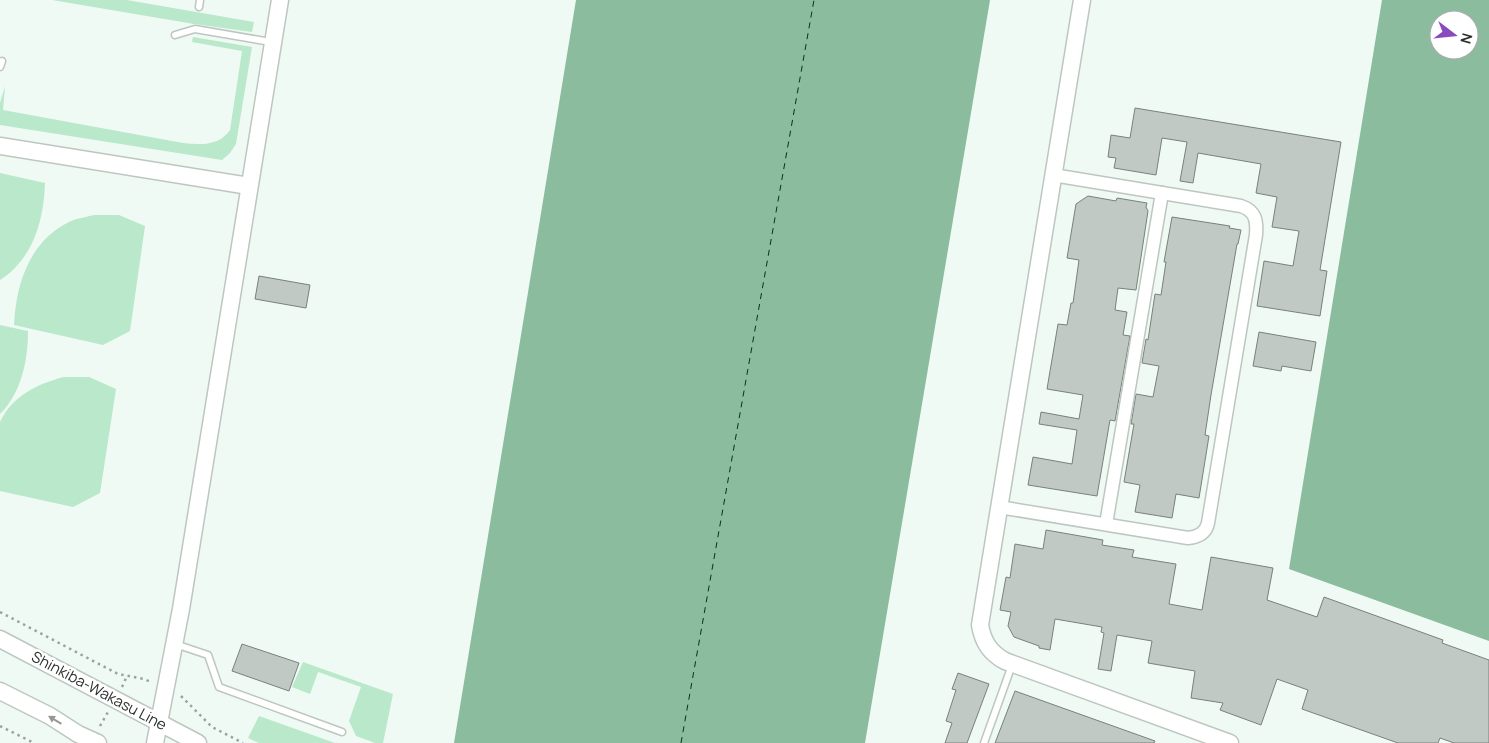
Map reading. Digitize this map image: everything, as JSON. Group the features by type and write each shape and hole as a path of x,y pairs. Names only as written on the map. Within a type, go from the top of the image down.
{"street":[{"path":"156,743 280,0"},
{"path":"1082,0 980,625 982,637 998,657 1012,664 1230,743"},
{"path":"0,146 249,186"},
{"path":"999,507 1188,538 1203,533 1207,528 1256,235 1256,218 1252,212 1241,206 1053,175"},
{"path":"1106,524 1162,193"},
{"name":"Shinkiba-Wakasu Line","path":"0,639 198,743"},
{"path":"0,691 98,743"}],"lane":[{"path":"175,35 195,29 273,43"},
{"path":"174,644 208,654 219,687 342,732"},
{"path":"984,743 1012,664"}],"path":[{"path":"0,612 118,674 144,679"},
{"path":"180,696 212,727 243,743"},
{"path":"0,726 34,743"}],"shaded area":[{"path":"52,0 127,0 254,22 252,32"},
{"path":"576,0 990,0 865,743 454,743"},
{"path":"1382,0 1489,0 1489,641 1289,569"},
{"path":"193,37 252,47 236,144 222,160 0,125 0,103 5,86 3,110 183,143 203,144 215,142 230,130 242,51 192,42"},
{"path":"0,173 45,183 42,211 34,238 21,261 0,280"},
{"path":"94,215 119,215 145,226 130,331 103,345 14,325 15,309 22,279 35,251 57,229 71,221"},
{"path":"0,325 28,331 27,354 22,376 13,396 0,414"},
{"path":"64,377 89,377 116,389 100,493 73,507 0,491 0,422 5,413 26,392 44,383"},
{"path":"303,662 393,694 383,743 375,743 356,736 349,721 361,687 318,672 310,694 292,687"},
{"path":"259,716 335,743 259,743 248,738"}],"building":[{"path":"1135,108 1341,142 1320,270 1327,271 1320,316 1257,306 1264,261 1293,266 1299,231 1272,227 1277,197 1256,193 1261,164 1198,153 1193,183 1180,181 1187,142 1162,138 1156,175 1114,168 1116,158 1108,157 1111,135 1130,138"},
{"path":"1088,196 1116,201 1117,198 1147,203 1148,211 1136,290 1118,288 1115,310 1127,312 1123,335 1130,336 1115,421 1110,420 1097,496 1028,485 1033,457 1072,464 1077,430 1039,424 1041,412 1079,419 1083,395 1047,389 1058,324 1067,325 1071,303 1073,303 1079,260 1067,258 1076,204"},
{"path":"1172,217 1230,226 1229,228 1241,230 1211,395 1205,435 1209,436 1199,498 1176,494 1172,518 1135,512 1140,485 1124,482 1134,424 1131,424 1136,394 1153,397 1159,366 1142,363 1146,339 1148,340 1155,294 1161,295 1166,262 1164,262"},
{"path":"259,276 310,285 306,308 255,299"},
{"path":"1259,332 1316,342 1311,371 1282,366 1281,371 1253,366"},
{"path":"1046,530 1103,540 1102,545 1134,550 1132,557 1176,564 1169,604 1202,610 1211,557 1273,568 1267,600 1317,617 1324,597 1443,640 1442,643 1489,660 1489,743 1454,743 1440,738 1438,743 1398,743 1302,709 1308,690 1277,679 1261,725 1220,710 1223,703 1191,698 1195,671 1148,663 1152,641 1117,635 1111,671 1098,669 1104,633 1101,632 1102,627 1055,619 1050,650 1039,648 1039,646 1014,637 1008,626 1011,612 1000,610 1006,577 1010,578 1015,544 1043,549"},
{"path":"242,644 299,663 289,691 232,671"},
{"path":"958,673 989,684 967,743 945,743 952,723 946,721 956,690 952,689"},
{"path":"1015,691 1155,741 1154,743 995,743"}],"ferry route":[{"path":"681,743 814,0"}]}
